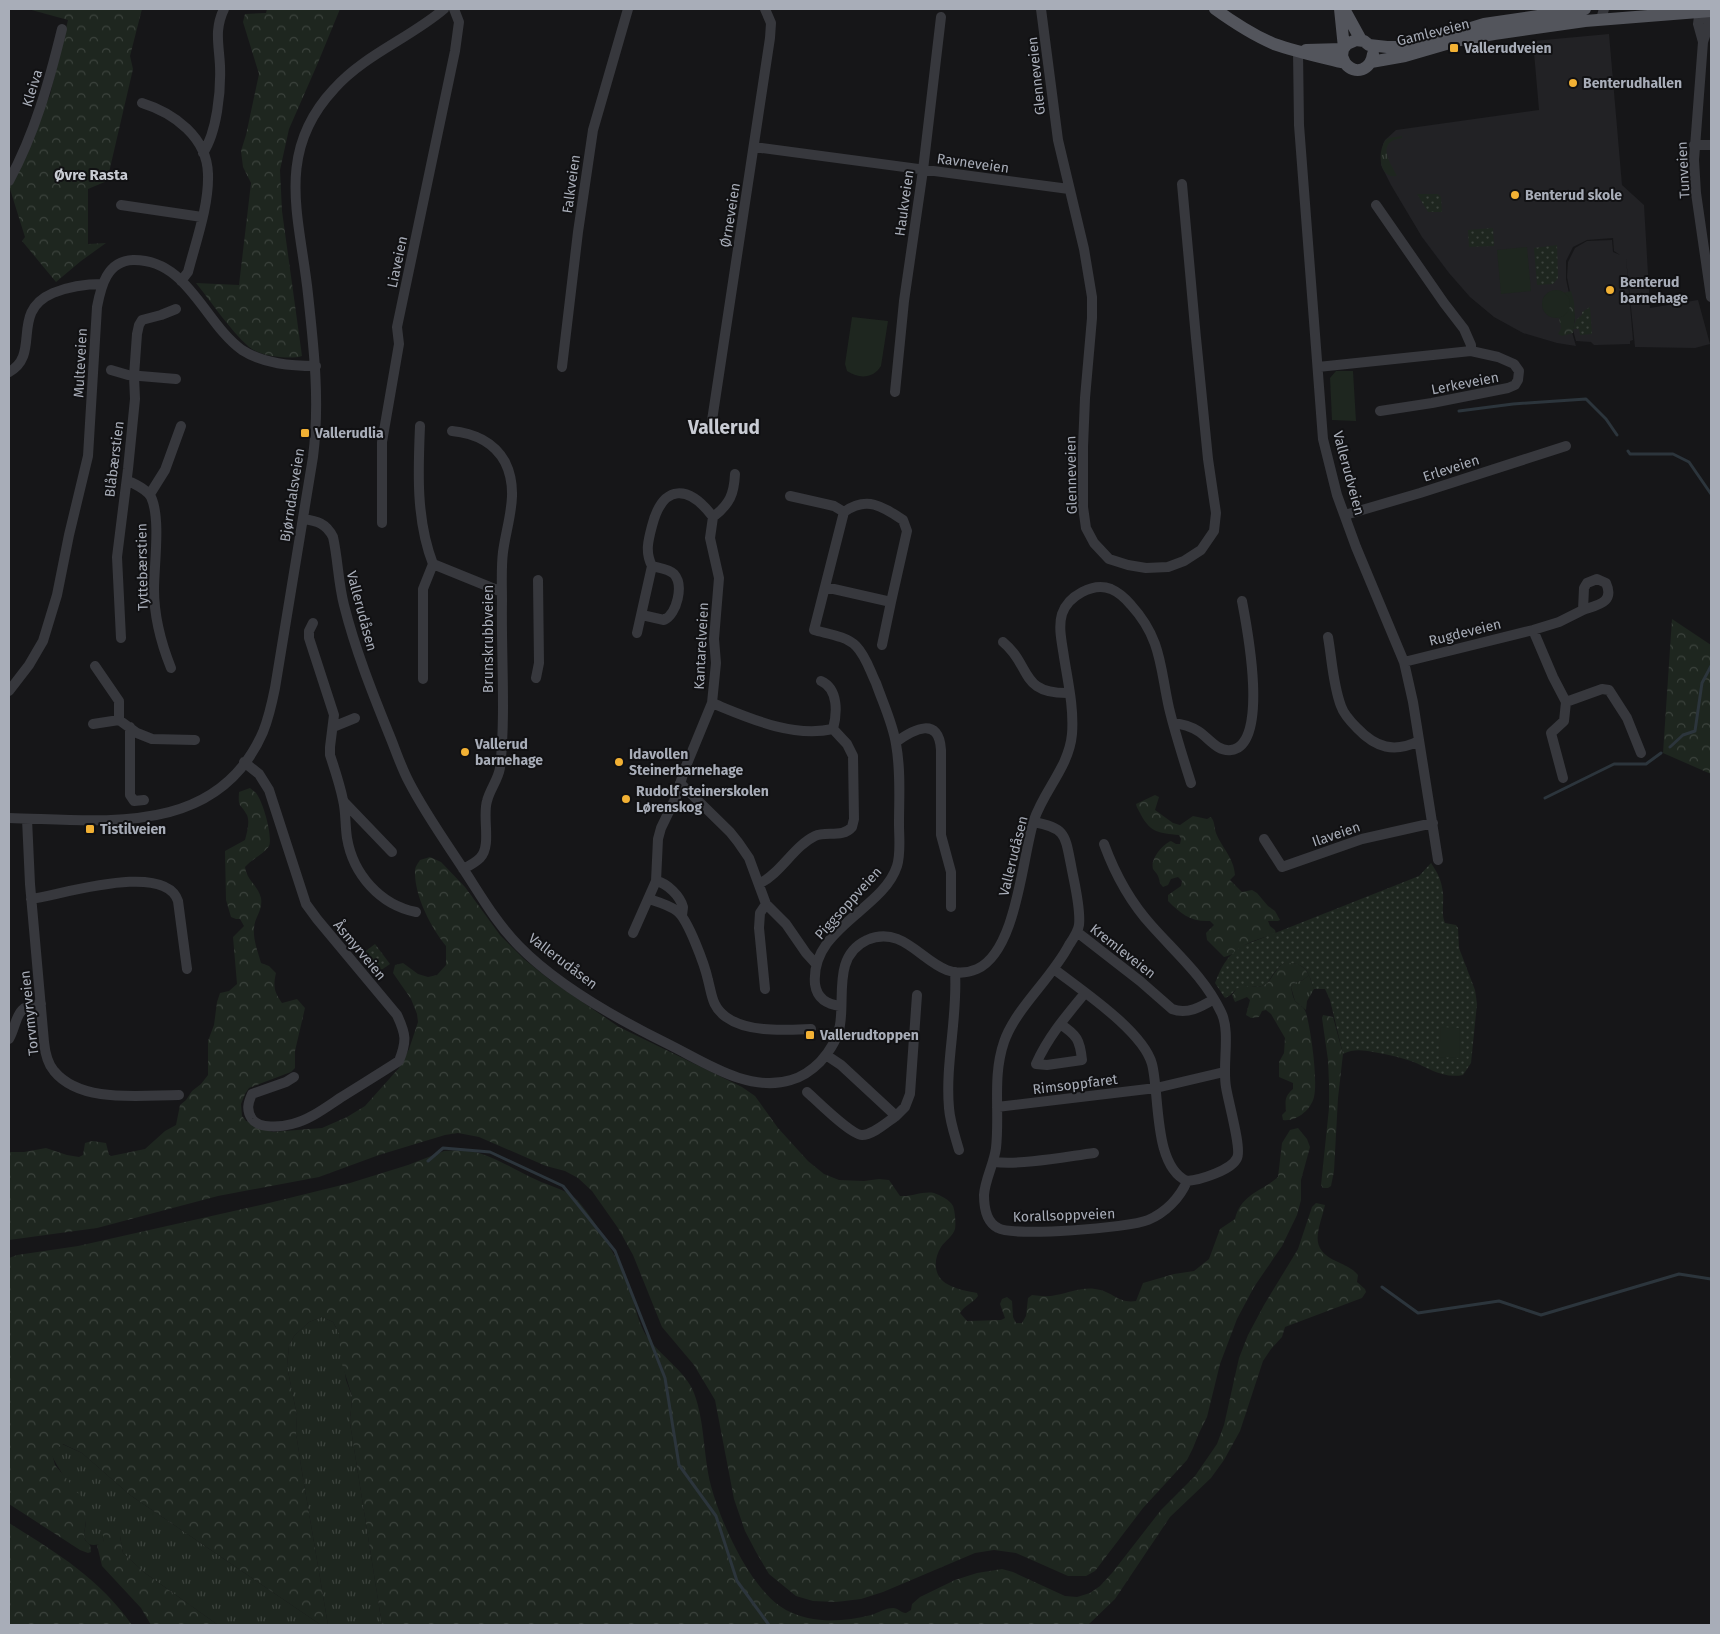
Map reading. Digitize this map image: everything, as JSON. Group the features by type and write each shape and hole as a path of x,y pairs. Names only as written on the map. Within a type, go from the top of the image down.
{"main road":[{"name":"Gamleveien","path":"1214,9 1264,40 1345,63 1352,69 1361,70 1371,62 1413,54 1467,39 1603,14 1706,10"},
{"path":"1340,9 1344,48 1342,56 1345,63"},
{"path":"1344,9 1372,53 1371,62"},
{"name":"Gamleveien","path":"1298,51 1314,48 1344,48 1351,41 1387,47 1403,47 1484,24 1584,9"}],"street":[{"path":"203,153 208,146 218,99 220,63 217,29 224,9"},
{"name":"Bjørndalsveien","path":"9,818 125,819 150,817 184,808 209,796 229,780 244,762 263,732 272,704 316,434 316,366 308,291 295,201 295,178 301,144 316,111 344,78 444,9"},
{"name":"Liaveien","path":"382,523 382,442 399,344 397,327 456,51 459,22 454,9"},
{"name":"Falkveien","path":"562,367 578,232 593,130 628,9"},
{"name":"Ørneveien","path":"711,427 770,38 771,23 765,9"},
{"name":"Glenneveien","path":"1041,9 1053,111 1084,249 1092,297 1083,447 1083,508 1086,528 1094,543 1109,559 1146,568 1168,567 1184,561 1201,550 1214,531 1216,513 1208,459 1182,184"},
{"name":"Tunveien","path":"1706,10 1698,24 1702,42 1694,145 1696,193 1711,297"},
{"name":"Haukveien","path":"895,392 904,301 923,170 941,17"},
{"name":"Kleiva","path":"9,180 40,110 62,29"},
{"name":"Vallerudveien","path":"1298,51 1299,125 1323,439 1344,515 1404,662 1413,702 1438,860"},
{"path":"142,103 162,110 180,122 192,134 203,153 208,168 202,217 188,272 182,281"},
{"path":"1694,145 1711,145"},
{"name":"Ravneveien","path":"754,147 1069,188"},
{"path":"1376,204 1464,329 1471,345 1471,351"},
{"path":"121,205 202,217"},
{"name":"Multeveien","path":"9,691 44,641 58,595 69,535 88,456 95,321 102,284 109,272 124,262 134,260 158,266 176,275 182,281 226,336 242,350 270,362 316,366"},
{"path":"9,372 18,365 24,355 29,320 33,307 37,303 46,296 70,286 102,284"},
{"name":"Blåbærstien","path":"121,638 116,556 127,480 135,399 134,376 138,328 140,322 176,308"},
{"name":"Lerkeveien","path":"1318,367 1471,351 1498,357 1514,364 1519,371 1518,380 1515,385 1508,388 1380,411"},
{"path":"110,370 134,376 176,379"},
{"path":"127,480 150,494 165,470 181,426"},
{"path":"420,426 419,495 428,550 433,564 423,589 423,679"},
{"name":"Brunskrubbveien","path":"452,430 466,432 479,437 489,444 505,462 513,490 512,506 503,552 500,768 497,780 486,802 486,845 484,853 476,862 463,869"},
{"name":"Erleveien","path":"1344,515 1420,493 1566,446"},
{"path":"637,633 652,566 648,558 648,539 655,513 660,503 668,497 681,494 690,495 705,506 714,517 725,507 730,499 734,488 735,474"},
{"name":"Tyttebærstien","path":"150,494 155,514 154,592 156,612 161,642 171,668"},
{"path":"790,496 834,506 844,512 853,506 875,504 903,520 907,531 882,645"},
{"name":"Piggsoppveien","path":"816,964 830,940 885,886 896,868 899,847 899,772 896,742 876,684 859,649 848,640 814,630 844,512"},
{"name":"Kantarelveien","path":"633,932 656,881 658,839 661,828 676,797 684,771 712,703 715,674 714,639 719,578 710,538 714,517"},
{"name":"Vallerudåsen","path":"303,519 321,523 329,529 333,537 342,598 367,682 410,785 463,869 510,936 528,955 563,982 637,1028 732,1075 756,1082 780,1083 800,1077 815,1067 826,1054 839,1031 843,972 847,959 857,947 874,938 886,937 903,941 914,947 938,967 955,972 969,971 981,966 991,957 1008,924 1019,891 1034,822 1042,802 1061,770 1069,751 1072,723 1061,632 1062,615 1065,607 1071,600 1087,589 1112,589 1134,607 1152,636 1161,661 1173,722 1191,783"},
{"path":"433,564 502,592"},
{"path":"642,615 664,620 672,614 679,589 676,576 671,571 652,566"},
{"path":"536,678 539,663 538,580"},
{"path":"825,587 891,602"},
{"path":"1173,722 1188,726 1199,732 1222,749 1231,750 1239,746 1248,736 1252,715 1253,676 1242,601"},
{"name":"Rugdeveien","path":"1404,662 1533,630 1559,622 1583,610"},
{"path":"312,623 309,638 334,715 330,755 344,802 345,828 354,862 367,882 388,902 402,909 416,912"},
{"path":"1533,630 1566,702 1564,721 1551,733 1563,778"},
{"path":"1328,637 1338,697 1348,719 1362,734 1383,747 1409,746 1419,741"},
{"path":"1003,642 1015,655 1026,677 1036,686 1050,691 1069,693"},
{"path":"95,666 119,701 119,720"},
{"path":"759,884 771,878 815,836 844,832 852,827 854,819 854,761 850,750 833,729 836,713 833,693 826,683 821,681"},
{"path":"1566,702 1602,689 1609,690 1623,710 1641,753"},
{"path":"712,703 773,725 817,731 833,729"},
{"path":"333,727 355,718"},
{"path":"93,724 119,720 152,740 195,740"},
{"path":"130,727 130,795 134,801 144,800"},
{"path":"896,742 913,730 922,728 934,731 940,738 941,835 951,872 951,907"},
{"name":"Åsmyrveien","path":"244,762 259,774 269,790 306,904 316,919 397,1015 405,1032 405,1047 399,1061 309,1116 294,1124 279,1126 254,1122 248,1113 248,1102 252,1094 286,1082 294,1077"},
{"path":"680,783 738,842 749,858 766,904 786,924 816,964 815,980 819,996 826,1002 841,1006"},
{"path":"344,802 392,852"},
{"name":"Torvmyrveien","path":"27,819 31,899 44,1042 48,1061 54,1072 80,1090 96,1094 179,1096"},
{"name":"Kremleveien","path":"1034,822 1056,828 1064,837 1070,858 1077,900 1079,923 1077,932 1140,981 1172,1009 1187,1011 1200,1007 1214,999"},
{"name":"Ilaveien","path":"1264,839 1282,867 1362,839 1433,823"},
{"path":"1054,969 1119,1021 1144,1048 1152,1065 1160,1129 1165,1151 1172,1168 1180,1177 1187,1181 1204,1177 1234,1163 1239,1155 1224,1072 1224,1017 1196,973 1151,925 1136,905 1113,866 1104,844"},
{"path":"656,881 665,884 679,900 683,907 682,916"},
{"path":"31,899 107,884 153,883 164,886 174,893 178,901 187,969"},
{"path":"649,899 672,908 682,916 706,972 713,1002 727,1018 749,1027 811,1029"},
{"path":"765,989 759,928 760,913 766,904"},
{"name":"Korallsoppveien","path":"1077,932 1054,969 1022,1011 1004,1040 998,1071 997,1137 994,1162 985,1187 984,1203 989,1221 998,1229 1014,1232 1054,1231 1141,1223 1156,1217 1168,1207 1187,1181"},
{"path":"955,972 956,992 952,1024 948,1102 959,1150"},
{"name":"Rimsoppfaret","path":"1060,1024 1071,1031 1077,1038 1082,1060 1047,1065 1036,1064 1049,1039 1060,1024 1084,993"},
{"path":"807,1092 850,1130 860,1135 868,1134 896,1116 905,1107 910,1094 917,995"},
{"path":"9,1039 19,1013 23,1008 41,1004"},
{"path":"826,1054 896,1116"},
{"name":"Rimsoppfaret","path":"997,1107 1156,1088 1224,1072"},
{"path":"994,1162 1006,1163 1094,1152"}],"shaded area":[{"name":"Benterud skole","path":"1609,34 1622,185 1644,205 1650,308 1698,300 1710,344 1695,348 1635,347 1626,258 1633,340 1630,341 1630,344 1597,345 1591,342 1576,341 1573,330 1575,318 1567,277 1568,262 1575,248 1587,241 1612,240 1613,252 1620,255 1614,251 1613,238 1587,240 1573,247 1566,261 1566,279 1569,293 1571,329 1576,346 1557,343 1523,333 1494,317 1470,297 1449,273 1422,237 1381,165 1383,144 1396,130 1539,110 1533,41"}],"green space":[{"path":"28,9 142,9 130,56 133,69 107,181 88,189 88,244 106,243 56,282 22,241 25,237 9,186 50,95 68,20"},
{"path":"267,9 340,9 289,129 280,170 282,211 302,356 296,357 267,355 249,347 228,325 196,283 239,285 251,183 243,167 241,151 259,74 243,22 245,14 266,13"},
{"path":"1402,136 1402,138 1394,140 1389,144 1387,148 1388,159 1397,176 1390,176 1382,168 1382,148 1388,138"},
{"path":"1417,194 1438,194 1441,197 1442,212 1428,212"},
{"path":"1493,228 1494,246 1469,247 1468,230"},
{"path":"1557,245 1558,278 1553,284 1537,285 1534,248"},
{"path":"1527,247 1531,291 1501,294 1497,250"},
{"path":"1556,290 1566,294 1570,304 1566,314 1556,318 1546,314 1542,304 1546,294"},
{"path":"1571,291 1575,318 1573,333 1562,336 1558,334 1561,328 1559,318 1563,316 1567,297 1563,293"},
{"path":"1590,307 1592,334 1580,335 1579,329 1573,329 1576,320 1582,315 1582,312"},
{"path":"852,317 888,321 881,366 870,375 861,376 847,371 845,364"},
{"path":"1336,371 1353,371 1356,421 1332,420 1330,378"},
{"path":"1672,619 1711,645 1711,774 1663,753"},
{"path":"250,788 256,793 262,803 270,835 267,849 245,867 261,898 261,906 254,928 256,946 261,963 269,966 276,973 275,989 282,1003 297,999 305,1008 295,1051 295,1068 291,1072 249,1088 241,1104 242,1116 246,1121 272,1132 322,1128 347,1117 365,1106 399,1068 409,1049 418,1022 411,999 393,973 395,965 403,963 418,974 428,977 437,975 446,965 446,946 424,911 415,880 415,870 420,860 430,857 441,862 465,887 500,935 524,959 550,980 619,1027 742,1087 755,1096 778,1128 808,1161 824,1174 839,1180 889,1180 900,1196 934,1193 950,1202 954,1211 955,1229 938,1253 936,1270 945,1283 977,1293 976,1299 960,1313 967,1321 1001,1320 1005,1318 1000,1304 1002,1299 1007,1297 1012,1301 1013,1317 1016,1323 1022,1323 1026,1316 1028,1298 1032,1295 1050,1296 1080,1289 1090,1289 1101,1290 1125,1301 1136,1301 1143,1283 1174,1274 1194,1271 1209,1259 1220,1229 1235,1219 1242,1204 1252,1194 1278,1177 1282,1143 1290,1130 1298,1128 1307,1139 1310,1147 1301,1180 1301,1200 1297,1215 1282,1246 1254,1287 1237,1319 1220,1364 1207,1417 1187,1460 1143,1508 1095,1571 1086,1576 1068,1576 1016,1553 994,1550 975,1553 883,1592 861,1599 836,1602 813,1601 796,1596 769,1574 756,1552 745,1531 734,1499 715,1400 694,1365 662,1327 633,1255 618,1228 592,1191 578,1178 565,1171 546,1166 479,1137 458,1133 445,1135 379,1155 319,1177 218,1196 97,1228 9,1240 9,1152 24,1152 46,1148 79,1157 83,1155 85,1143 92,1141 106,1143 109,1155 111,1156 145,1149 165,1131 176,1125 180,1105 208,1075 208,1041 214,1025 217,1002 220,993 229,991 237,984 233,937 244,926 240,919 231,917 226,900 225,851 245,840 248,818 239,803 239,792"},
{"path":"1155,795 1159,797 1155,810 1173,823 1180,825 1193,816 1207,819 1211,817 1218,838 1234,869 1235,875 1230,880 1242,892 1252,890 1257,893 1275,911 1280,920 1268,921 1276,934 1249,943 1224,957 1207,940 1206,933 1214,925 1210,921 1192,919 1177,910 1168,901 1168,895 1181,886 1182,881 1178,877 1171,879 1168,885 1163,887 1153,869 1153,861 1164,845 1171,841 1180,844 1181,839 1179,835 1161,833 1152,829 1141,815 1136,804"},
{"path":"1431,863 1438,874 1442,886 1445,923 1456,925 1458,928 1459,948 1475,990 1477,1004 1471,1063 1463,1075 1443,1074 1411,1061 1378,1053 1358,1050 1343,1054 1330,1000 1325,989 1314,989 1307,971 1297,964 1284,963 1263,986 1243,986 1225,998 1215,983 1225,962 1242,946 1419,876"},
{"path":"375,944 390,964 374,975 359,956"},
{"path":"1287,962 1295,963 1305,969 1309,975 1303,980 1294,983 1291,987 1295,1001 1303,1007 1306,1013 1315,1067 1315,1089 1312,1102 1306,1111 1293,1119 1283,1120 1282,1115 1286,1111 1286,1098 1293,1089 1293,1083 1279,1077 1279,1062 1284,1053 1285,1038 1271,1014 1266,1010 1262,1011 1259,1017 1251,1018 1246,1015 1250,1000 1247,997 1235,1002 1232,995 1236,989 1243,985 1257,987 1264,985 1280,966"},
{"path":"1309,975 1314,989 1307,1001 1306,1010 1295,1001 1291,987 1294,983 1303,980"},
{"path":"1323,1015 1333,1017 1343,1054 1338,1098 1334,1171 1331,1186 1328,1188 1323,1188 1321,1185 1329,1108 1328,1060"},
{"path":"1441,1027 1460,1028 1459,1058 1439,1057"},
{"path":"460,1150 486,1156 567,1192 588,1213 625,1274 637,1315 648,1338 680,1371 691,1386 698,1404 711,1486 722,1518 739,1555 761,1588 773,1601 796,1615 817,1620 850,1619 893,1608 906,1613 911,1610 912,1604 920,1597 955,1580 977,1573 1002,1569 1013,1572 1065,1596 1077,1597 1090,1593 1100,1586 1112,1573 1161,1510 1195,1476 1217,1444 1224,1425 1239,1358 1248,1335 1298,1249 1312,1207 1316,1203 1325,1205 1318,1231 1319,1245 1322,1251 1328,1257 1349,1267 1356,1273 1358,1275 1357,1282 1366,1292 1362,1298 1285,1327 1282,1337 1263,1361 1240,1431 1224,1460 1211,1478 1170,1517 1115,1599 1088,1625 382,1625 350,1423 352,1396 341,1361 339,1333 333,1322 322,1317 309,1322 294,1336 289,1346 287,1366 297,1416 296,1433 328,1625 321,1625 130,1495 82,1453 63,1444 52,1453 55,1465 85,1501 86,1520 84,1535 85,1540 90,1545 91,1552 88,1553 80,1550 9,1504 9,1258 17,1255 78,1246 269,1203 350,1183 408,1165 444,1151"},
{"path":"322,1317 333,1322 339,1333 346,1380 352,1396 350,1423 382,1625 328,1625 296,1433 297,1416 287,1366 289,1346 294,1336 309,1322"},
{"path":"62,1444 82,1453 130,1495 321,1625 218,1625 145,1573 123,1553 120,1536 104,1538 103,1543 92,1545 88,1543 84,1535 86,1521 84,1514 51,1453"},
{"path":"106,1522 112,1523 120,1536 123,1553 145,1573 218,1625 151,1625 141,1608 102,1566 97,1545 103,1542 102,1533"},
{"path":"9,1523 60,1556 91,1580 106,1593 132,1625 9,1625"}],"waterway":[{"path":"1459,411 1513,404 1586,399 1606,419 1617,435"},
{"path":"1628,451 1630,454 1673,454 1689,462 1711,494"},
{"path":"1670,747 1683,735 1695,731 1702,683 1711,666"},
{"path":"1545,798 1614,764 1646,764 1661,753"},
{"path":"428,1161 443,1148 490,1152 563,1186 615,1251 665,1378 679,1465 716,1516 737,1581 769,1625"},
{"path":"1382,1287 1418,1313 1499,1301 1541,1315 1679,1274 1711,1279"}],"place":[{"name":"Vallerudveien","path":"1454,48"},
{"name":"Benterudhallen","path":"1573,83"},
{"name":"Benterud skole","path":"1515,195"},
{"name":"Benterud barnehage","path":"1610,290"},
{"name":"Vallerudlia","path":"305,433"},
{"name":"Vallerud barnehage","path":"465,752"},
{"name":"Idavollen Steinerbarnehage","path":"619,762"},
{"name":"Rudolf steinerskolen Lørenskog","path":"626,799"},
{"name":"Tistilveien","path":"90,829"},
{"name":"Vallerudtoppen","path":"810,1035"}],"district":[{"name":"Øvre Rasta","path":"91,175"},
{"name":"Vallerud","path":"724,427"}]}
